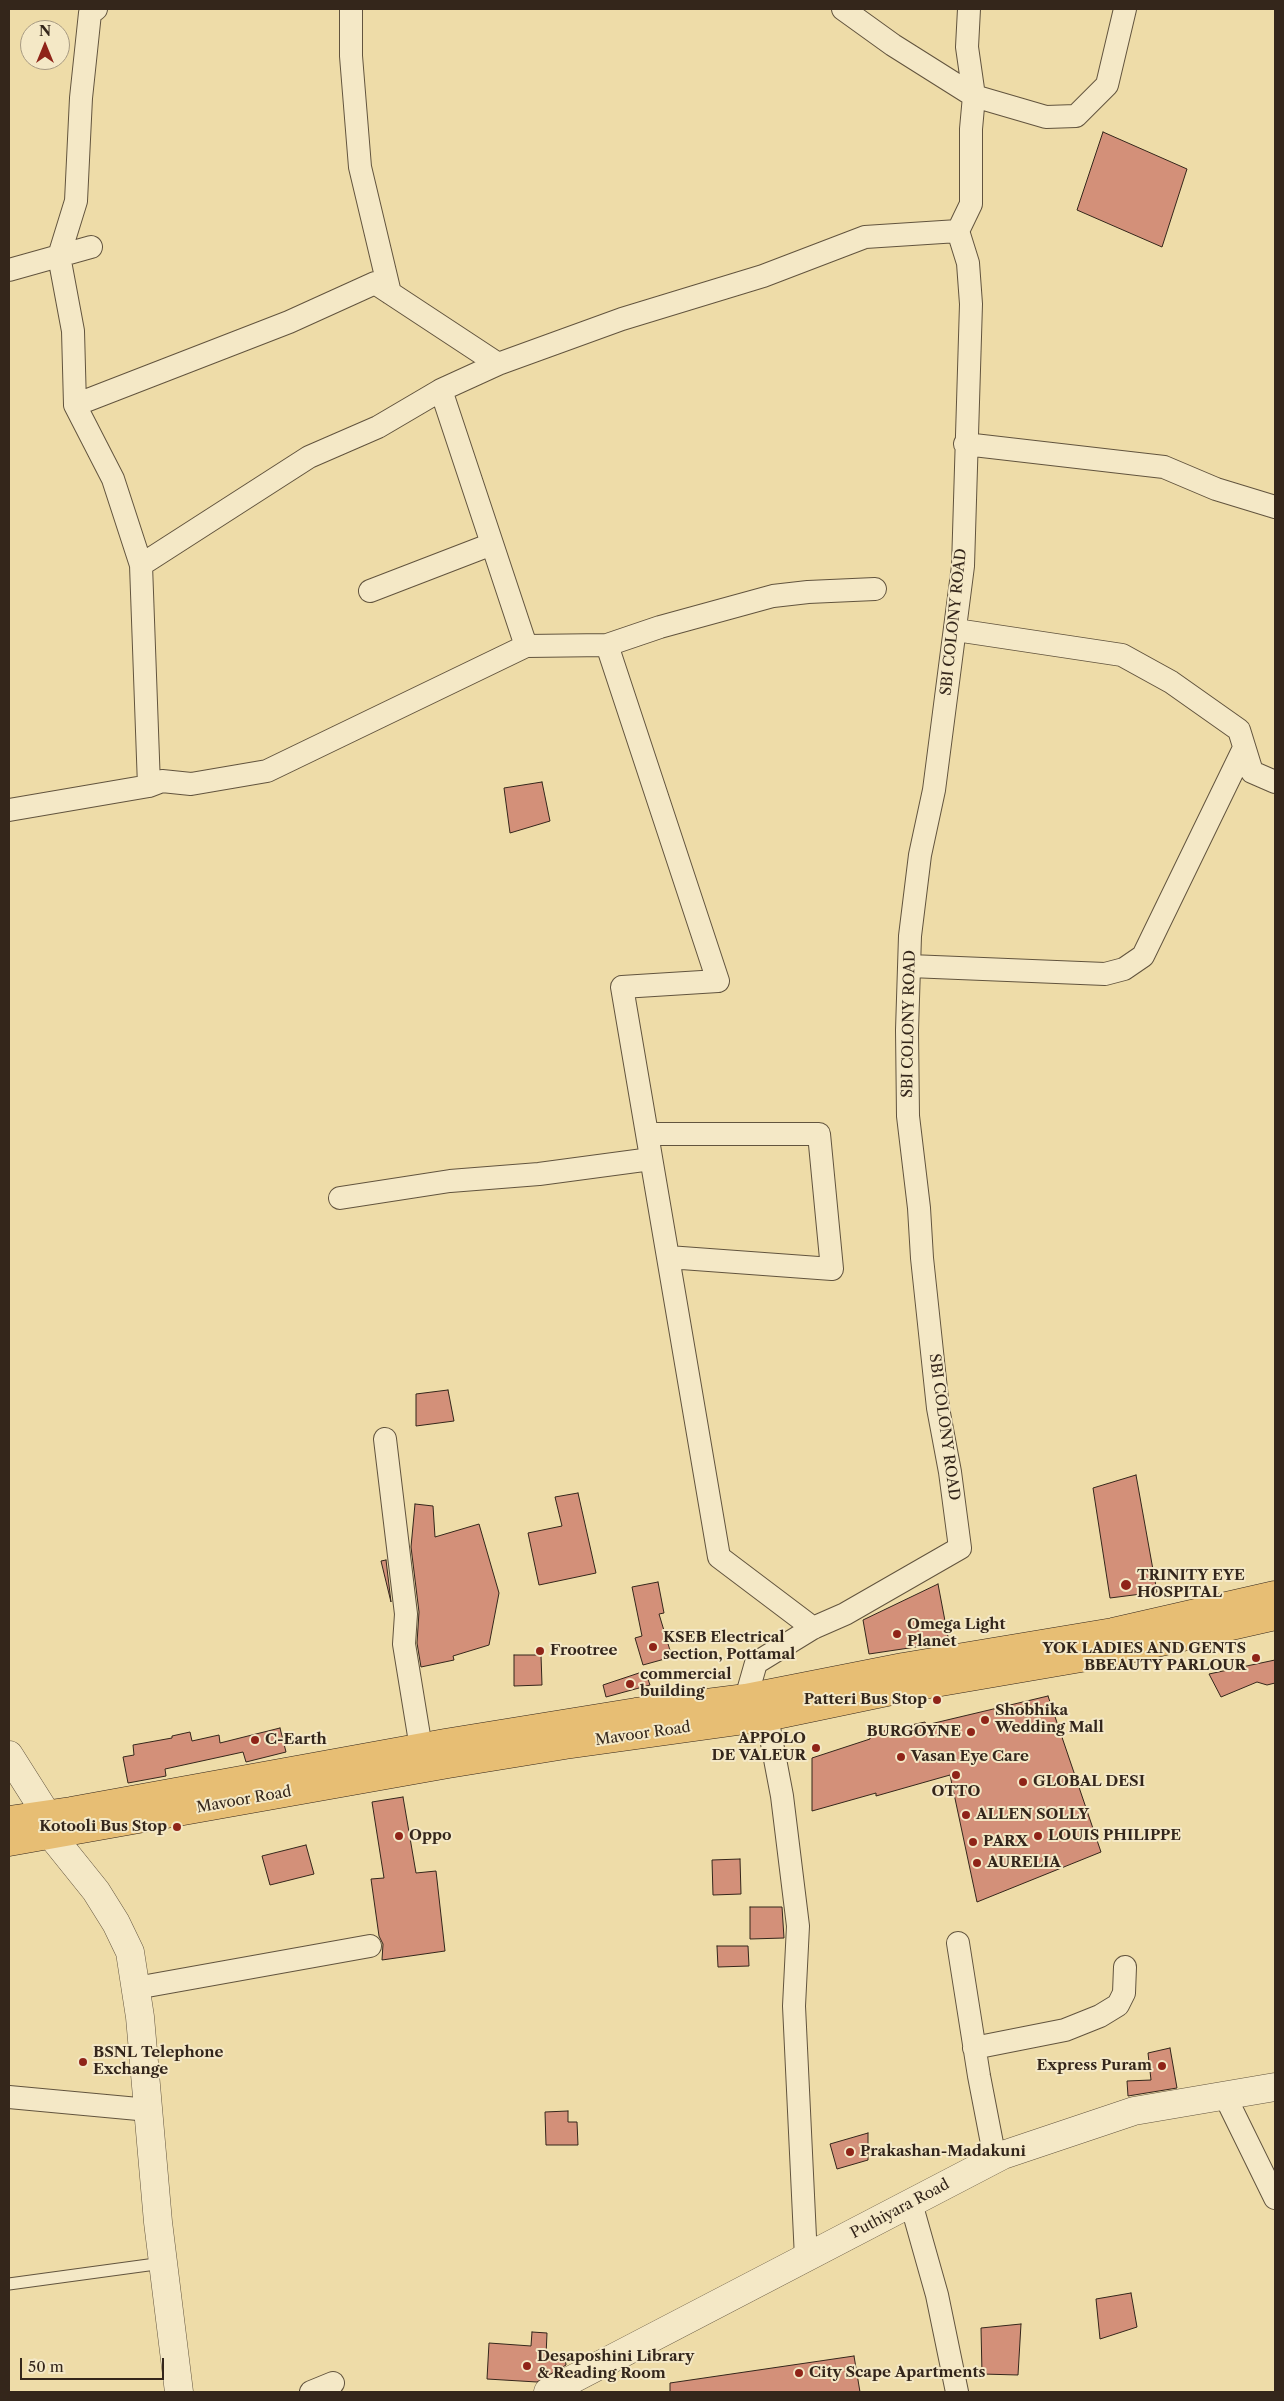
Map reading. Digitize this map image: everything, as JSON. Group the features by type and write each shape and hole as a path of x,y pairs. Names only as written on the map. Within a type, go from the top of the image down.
{"main road":[{"name":"Mavoor Road","path":"28,1830 421,1748 636,1712 746,1698 903,1667 1113,1632 1275,1595"},
{"name":"Mavoor Road","path":"28,1830 477,1759 768,1717 906,1688 1116,1652 1275,1616"}],"street":[{"path":"96,9 90,13 81,98 76,201 59,256 73,331 75,405 113,479 141,565 149,786"},
{"path":"352,9 352,56 360,167 390,293"},
{"path":"843,9 892,45 974,96 1046,117 1076,116 1107,85 1125,9"},
{"path":"141,565 309,457 378,427 441,390 498,364 622,319 763,276 865,237 958,231 971,204 971,129 974,96 968,47 968,9"},
{"name":"SBI COLONY ROAD","path":"746,1698 756,1663 813,1628 845,1614 960,1548 950,1472 938,1408 908,1116 910,936 920,855 934,790 963,566 965,444 971,304 968,263 958,231"},
{"path":"9,270 91,247"},
{"path":"75,405 289,322 375,283 498,364"},
{"path":"441,390 526,646"},
{"path":"965,444 1164,467 1216,489 1275,507"},
{"path":"370,591 492,544"},
{"path":"9,810 149,786 162,781 191,784 267,771 526,646 606,645 660,627 772,596 808,592 875,589"},
{"path":"956,630 1122,655 1171,682 1239,730 1252,772 1275,782"},
{"path":"606,645 718,982 622,987 719,1557 813,1628"},
{"path":"910,966 1105,974 1124,969 1143,956 1244,748"},
{"path":"647,1134 818,1134 832,1269 668,1258"},
{"path":"340,1198 450,1181 538,1174 651,1159"},
{"path":"386,1439 406,1614 404,1644 421,1748"},
{"path":"746,1698 768,1717 782,1796 798,1926 794,2006 806,2258"},
{"path":"9,1755 28,1830 96,1890 116,1923 130,1952 136,1988 149,2110 163,2263 180,2392"},
{"path":"958,1942 974,2048 995,2159"},
{"path":"136,1988 370,1946"},
{"path":"974,2048 1065,2030 1100,2016 1118,2005 1124,1993 1125,1967"},
{"name":"Puthiyara Road","path":"548,2392 995,2159 1134,2111 1275,2087"},
{"path":"1225,2096 1275,2198"},
{"path":"9,2097 149,2110"},
{"path":"911,2203 937,2295 957,2392"},
{"path":"311,2392 334,2382"}],"lane":[{"path":"9,2284 163,2263"}],"building":[{"path":"1103,132 1187,169 1162,247 1077,210"},
{"path":"542,782 550,821 510,833 504,788"},
{"path":"448,1390 454,1421 416,1426 416,1394"},
{"path":"1136,1475 1157,1592 1110,1598 1093,1488"},
{"path":"578,1493 596,1573 539,1585 528,1533 562,1526 555,1497"},
{"path":"415,1504 433,1506 435,1537 479,1524 499,1593 489,1645 453,1656 454,1660 421,1667 417,1643 419,1612 411,1547"},
{"path":"386,1560 391,1602 381,1561"},
{"path":"658,1582 664,1613 659,1614 672,1657 643,1665 635,1638 642,1636 632,1587"},
{"path":"938,1584 949,1642 869,1654 863,1620"},
{"path":"514,1655 541,1655 542,1685 514,1686"},
{"path":"1275,1660 1275,1683 1267,1685 1257,1682 1221,1697 1209,1674"},
{"name":"commercial building","path":"645,1671 650,1685 606,1697 603,1685"},
{"path":"1048,1696 1101,1852 977,1902 950,1775 876,1796 876,1793 812,1811 812,1758 870,1739 870,1734 925,1722 926,1725"},
{"path":"280,1728 286,1752 246,1762 243,1752 165,1769 166,1776 128,1783 123,1757 134,1755 133,1745 172,1738 172,1736 190,1732 192,1741 219,1735 220,1743"},
{"path":"403,1797 416,1873 436,1871 445,1951 382,1960 383,1944 379,1936 371,1879 384,1878 372,1802"},
{"path":"306,1845 314,1874 270,1885 262,1856"},
{"path":"740,1859 741,1894 713,1895 712,1860"},
{"path":"750,1907 782,1907 784,1938 750,1939"},
{"path":"717,1946 748,1946 749,1966 718,1967"},
{"name":"Express Puram","path":"1170,2048 1177,2088 1128,2096 1127,2081 1151,2080 1148,2053"},
{"path":"568,2111 568,2122 577,2122 578,2145 546,2145 545,2112"},
{"name":"Prakashan-Madakuni","path":"868,2133 868,2160 837,2169 830,2144"},
{"path":"1131,2293 1137,2327 1100,2339 1096,2299"},
{"path":"1021,2324 1018,2375 982,2374 981,2328"},
{"name":"Desaposhini Library & Reading Room","path":"532,2332 547,2333 546,2356 565,2357 566,2365 537,2382 487,2379 489,2343 531,2346"},
{"name":"City Scape Apartments","path":"854,2356 860,2392 670,2392 670,2383"}],"place":[{"name":"TRINITY EYE HOSPITAL","path":"1126,1585"},
{"name":"Omega Light Planet","path":"897,1634"},
{"name":"KSEB Electrical section, Pottamal","path":"653,1647"},
{"name":"Frootree","path":"540,1651"},
{"name":"YOK LADIES AND GENTS BBEAUTY PARLOUR","path":"1256,1658"},
{"name":"commercial building","path":"630,1684"},
{"name":"Patteri Bus Stop","path":"937,1700"},
{"name":"Shobhika Wedding Mall","path":"985,1720"},
{"name":"BURGOYNE","path":"971,1732"},
{"name":"C-Earth","path":"255,1740"},
{"name":"APPOLO DE VALEUR","path":"816,1748"},
{"name":"Vasan Eye Care","path":"901,1757"},
{"name":"OTTO","path":"956,1775"},
{"name":"GLOBAL DESI","path":"1023,1782"},
{"name":"ALLEN SOLLY","path":"966,1815"},
{"name":"Kotooli Bus Stop","path":"177,1827"},
{"name":"Oppo","path":"399,1836"},
{"name":"LOUIS PHILIPPE","path":"1038,1836"},
{"name":"PARX","path":"973,1842"},
{"name":"AURELIA","path":"977,1863"},
{"name":"BSNL Telephone Exchange","path":"83,2062"},
{"name":"Express Puram","path":"1162,2066"},
{"name":"Prakashan-Madakuni","path":"850,2152"},
{"name":"Desaposhini Library & Reading Room","path":"527,2366"},
{"name":"City Scape Apartments","path":"799,2373"}]}
